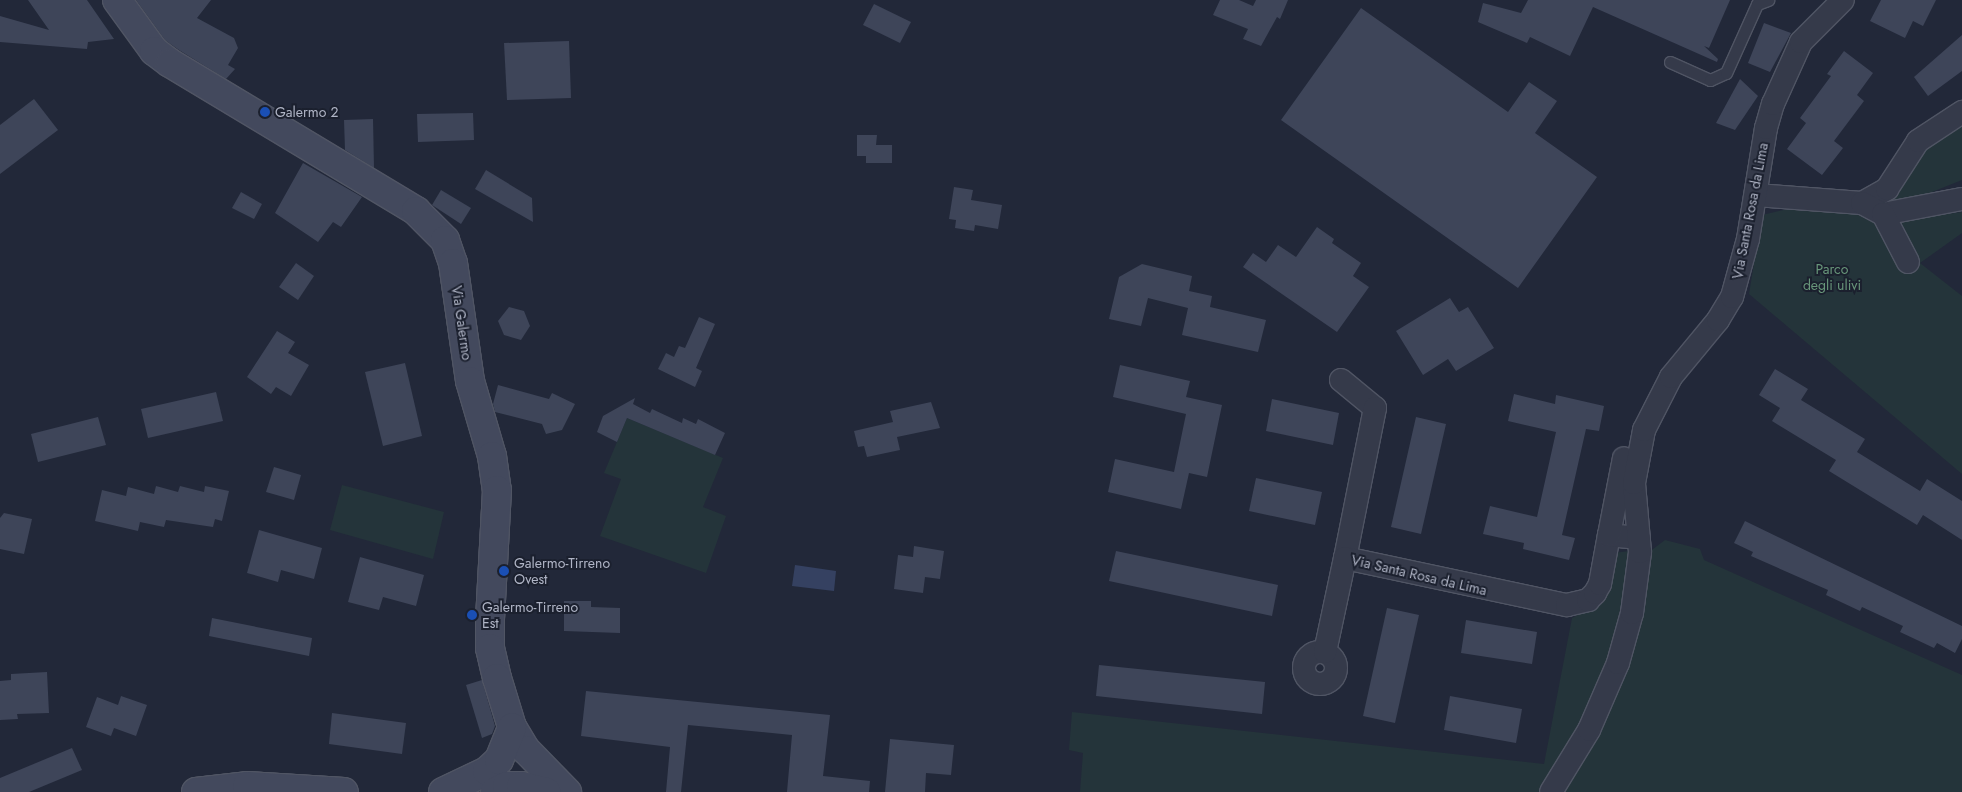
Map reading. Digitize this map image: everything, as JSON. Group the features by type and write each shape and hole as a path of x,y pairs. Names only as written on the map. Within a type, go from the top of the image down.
{"main road":[{"name":"Via Galermo","path":"118,0 154,50 170,63 409,206 434,225 445,240 453,263 470,381 492,456 497,490 490,648 512,727 526,750 567,792"},
{"path":"443,792 487,771 499,760 512,727"},
{"path":"196,792 247,786 344,792"},
{"path":"495,792 507,786 521,786 546,792"}],"street":[{"name":"Via Santa Rosa da Lima","path":"1551,792 1589,730 1618,663 1632,613 1639,538 1634,483 1636,461 1644,430 1671,377 1718,320 1732,297 1748,239 1766,128 1791,59 1812,29 1843,0"},
{"path":"1862,203 1886,189 1918,141 1962,112"},
{"path":"1756,195 1862,203 1883,214 1908,262"},
{"path":"1883,214 1962,199"},
{"path":"1639,538 1609,535 1624,453 1636,416 1645,403 1671,377"},
{"name":"Via Santa Rosa da Lima","path":"1341,380 1375,408 1345,558 1567,606 1578,604 1595,593 1600,584 1609,535"},
{"path":"1324,652 1345,558"}],"lane":[{"path":"1670,62 1710,80 1726,73 1757,4 1768,0"}],"green space":[{"path":"1956,127 1962,127 1962,180 1922,196 1886,201 1906,180 1925,151"},
{"name":"Parco degli ulivi","path":"1804,205 1856,214 1876,224 1907,273 1920,263 1962,296 1962,474 1749,294 1762,215"},
{"path":"1962,212 1962,233 1920,263 1900,221"},
{"path":"627,418 723,458 703,507 726,516 706,573 600,536 621,479 604,473"},
{"path":"342,485 444,512 433,559 330,530"},
{"path":"1665,540 1700,549 1704,560 1962,675 1962,792 1561,792 1649,552"},
{"path":"1629,551 1631,558 1617,637 1581,730 1540,792 1080,792 1083,753 1069,750 1072,712 1544,764 1572,618 1601,603 1608,591 1614,553"}],"water":[{"path":"795,565 836,571 834,591 792,586"}],"building":[{"path":"28,0 87,0 114,39 88,42 87,49 0,42 0,16 49,30"},
{"path":"136,0 211,0 197,18 234,38 238,48 228,65 235,69 226,79 179,50 165,40"},
{"path":"1220,0 1239,0 1253,6 1256,0 1288,0 1280,19 1277,17 1261,46 1243,39 1248,29 1213,15"},
{"path":"1528,0 1730,0 1709,48 1704,46 1718,59 1717,62 1593,7 1570,56 1530,37 1527,43 1478,22 1483,3 1521,13"},
{"path":"1881,0 1936,0 1923,26 1913,21 1905,38 1870,21"},
{"path":"874,4 911,22 900,43 863,25"},
{"path":"1361,8 1508,112 1529,82 1557,101 1535,133 1597,177 1518,288 1281,120"},
{"path":"1764,23 1791,33 1770,72 1748,63"},
{"path":"1962,35 1962,71 1928,96 1914,77"},
{"path":"569,41 571,98 507,100 504,43"},
{"path":"1844,51 1873,73 1857,95 1864,101 1834,141 1843,148 1822,175 1787,149 1806,123 1800,118 1831,76 1827,74"},
{"path":"1740,79 1758,96 1735,130 1716,123"},
{"path":"34,99 58,130 0,174 0,125"},
{"path":"473,113 474,140 418,142 417,114"},
{"path":"373,119 374,168 345,150 344,120"},
{"path":"857,135 877,135 876,145 892,145 892,163 866,163 866,156 857,156"},
{"path":"303,163 362,197 341,227 333,222 318,242 275,213"},
{"path":"486,170 532,198 533,222 475,189"},
{"path":"954,187 973,190 971,200 1002,205 998,229 975,225 974,231 955,228 956,220 949,219"},
{"path":"441,190 471,208 461,224 432,205"},
{"path":"241,192 262,204 254,219 232,208"},
{"path":"1317,227 1334,239 1332,243 1361,263 1353,276 1369,287 1337,332 1243,267 1253,253 1266,262 1278,245 1296,257"},
{"path":"296,263 314,276 298,300 279,287"},
{"path":"1142,264 1192,276 1189,291 1212,296 1210,307 1266,320 1258,352 1182,335 1188,308 1148,298 1141,326 1109,319 1119,277"},
{"path":"1450,298 1459,312 1468,307 1494,348 1456,371 1448,359 1423,375 1396,331"},
{"path":"509,307 524,311 530,326 521,340 504,335 498,321"},
{"path":"699,317 715,324 696,368 702,371 695,387 658,369 666,353 674,357 679,346 685,348"},
{"path":"277,331 295,342 288,353 309,365 291,396 276,387 271,394 247,377"},
{"path":"405,363 422,436 383,446 365,372"},
{"path":"1120,365 1190,381 1186,397 1222,405 1207,477 1189,473 1181,509 1108,492 1115,459 1174,472 1186,414 1113,397"},
{"path":"1775,369 1808,389 1801,400 1865,439 1857,452 1920,491 1927,479 1962,501 1962,540 1923,515 1917,525 1829,471 1836,460 1772,421 1780,408 1759,395"},
{"path":"498,385 549,399 552,393 575,404 562,430 546,434 542,424 495,412 493,404"},
{"path":"216,392 223,421 148,438 141,409"},
{"path":"1514,394 1555,404 1556,395 1604,406 1599,431 1586,429 1562,535 1575,538 1569,560 1523,549 1524,543 1483,534 1490,506 1537,517 1556,432 1508,421"},
{"path":"635,398 633,404 650,413 652,409 682,423 683,418 696,424 698,419 725,433 715,455 627,418 617,442 597,432 603,416"},
{"path":"1272,399 1339,413 1333,445 1266,431"},
{"path":"931,402 940,428 897,437 900,450 867,457 864,446 858,447 854,431 893,422 890,411"},
{"path":"98,417 106,445 38,462 31,434"},
{"path":"1416,417 1446,424 1421,534 1391,527"},
{"path":"274,467 301,475 294,500 266,492"},
{"path":"1256,478 1322,492 1315,525 1249,511"},
{"path":"156,486 178,492 180,486 204,492 205,486 229,491 222,521 215,519 213,527 166,520 164,527 140,522 138,531 95,521 102,490 126,496 128,487 154,494"},
{"path":"4,513 32,519 24,554 0,549 0,518"},
{"path":"1745,521 1962,626 1962,639 1955,653 1937,643 1934,648 1900,632 1903,626 1862,607 1860,611 1826,595 1828,590 1751,556 1753,552 1734,543"},
{"path":"259,530 322,548 314,579 281,570 278,582 247,573"},
{"path":"914,546 944,551 940,579 925,577 923,593 894,589 898,555 913,557"},
{"path":"1116,551 1278,585 1272,616 1109,581"},
{"path":"360,557 424,575 416,606 383,597 379,610 348,602"},
{"path":"564,601 591,601 591,607 620,608 620,633 564,631"},
{"path":"1387,608 1419,615 1395,723 1363,716"},
{"path":"212,618 312,638 309,656 209,636"},
{"path":"1466,620 1537,632 1532,664 1461,653"},
{"path":"1099,665 1265,682 1262,714 1096,696"},
{"path":"47,672 49,713 17,714 18,719 0,720 0,681 11,680 11,674"},
{"path":"482,680 495,726 492,734 482,738 466,685"},
{"path":"586,691 830,715 823,776 870,781 869,792 787,792 792,735 688,725 681,792 666,792 670,747 581,736"},
{"path":"121,696 147,705 136,736 114,728 111,736 86,727 97,697 118,705"},
{"path":"1450,696 1522,709 1516,743 1444,730"},
{"path":"332,713 406,723 402,754 329,744"},
{"path":"890,739 954,745 951,775 926,773 925,792 885,792"},
{"path":"72,748 82,770 29,792 0,792 0,778"}],"place":[{"name":"Galermo 2","path":"265,112"},
{"name":"Galermo-Tirreno Ovest","path":"504,571"},
{"name":"Galermo-Tirreno Est","path":"472,615"}]}
